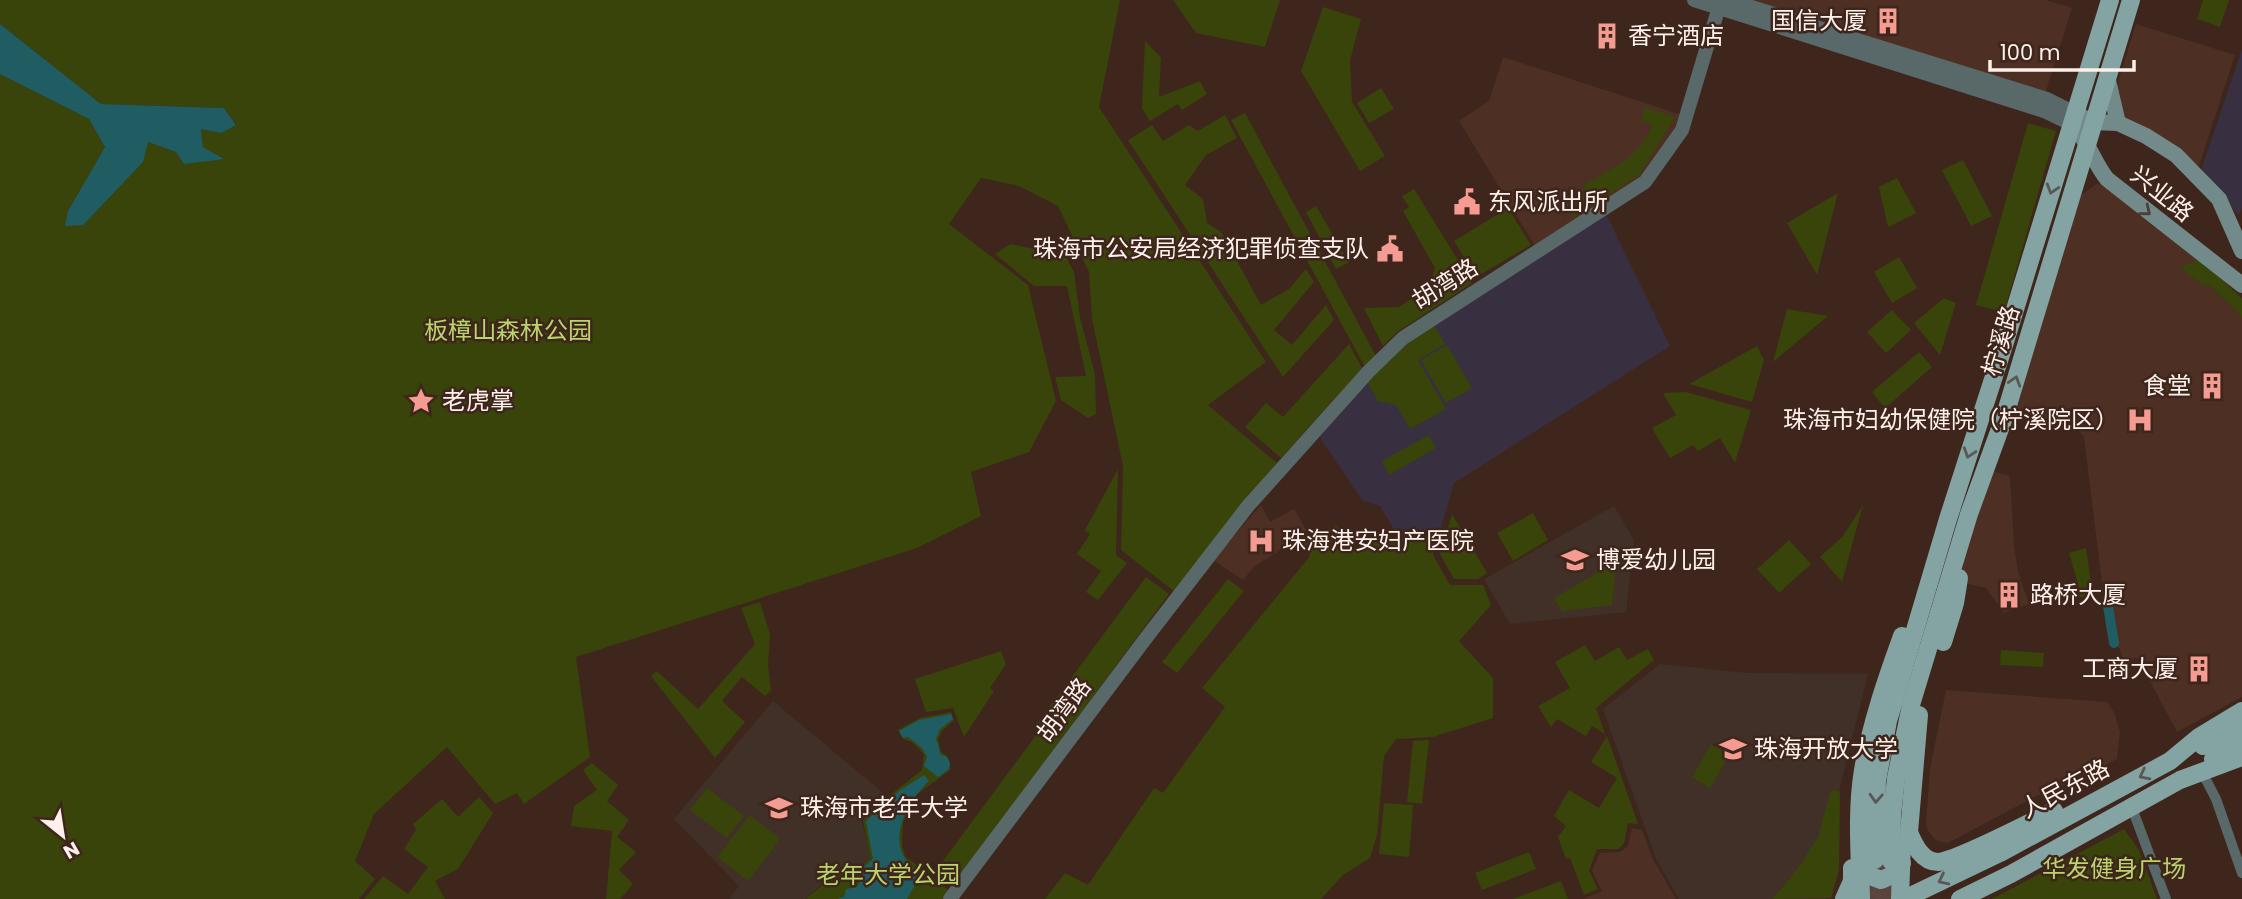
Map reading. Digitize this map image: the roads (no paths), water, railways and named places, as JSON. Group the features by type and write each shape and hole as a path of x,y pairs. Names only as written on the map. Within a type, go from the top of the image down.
{"main road":[{"path":"2110,1 2130,4"},
{"name":"柠溪路","path":"1882,861 1877,781 1888,721 1948,519 2110,1"},
{"name":"柠溪路","path":"1882,861 1892,815 1903,735 1969,514 2005,415 2130,4"},
{"path":"2107,76 2118,123"},
{"name":"兴业路","path":"2073,118 2118,123 2146,136 2188,165 2219,200 2240,237"},
{"name":"兴业路","path":"2073,118 2098,168 2107,179 2242,285"},
{"path":"2067,206 2085,174 2098,168"},
{"path":"2035,244 2054,250"},
{"path":"1861,899 1882,861 1904,785 1919,715 1955,603 1969,514"},
{"path":"1844,899 1852,881 1853,831 1861,799 1863,771 1880,698 1928,560 1948,519"},
{"path":"1919,715 1909,832 1915,847 1925,858 1938,862 1958,856 2054,810 2120,787"},
{"path":"2180,780 2241,727"},
{"name":"人民东路","path":"1902,899 2000,853 2170,761 2199,737 2241,727"},
{"name":"人民东路","path":"1959,899 2011,874 2180,780 2242,757"},
{"path":"1861,799 1882,861 1902,899"},
{"path":"1980,899 2095,836 2129,809"},
{"path":"2000,853 2011,874"}],"street":[{"path":"1694,0 1723,2 2047,99 2073,118"},
{"name":"胡湾路","path":"950,899 1248,506 1368,372 1403,338 1645,182 1682,130 1723,2"},
{"path":"2202,772 2216,799 2242,873"},
{"path":"2129,809 2166,899"}],"water":[{"path":"0,24 101,104 224,108 236,125 221,133 201,129 203,147 224,159 184,164 176,152 148,142 143,162 83,225 65,226 68,211 105,147 89,119 0,74"},
{"path":"951,714 953,719 940,729 936,739 941,755 946,756 950,763 949,769 938,777 924,766 927,757 922,748 908,737 903,738 899,731 919,720"},
{"path":"924,775 929,781 910,805 899,835 903,855 920,876 907,899 837,899 844,897 846,889 857,887 860,880 859,871 873,859 866,821 899,791"}],"waterway":[{"path":"2108,606 2114,643"}],"tunnel":[{"path":"1874,899 1875,864"},
{"path":"1891,864 1891,899"}],"place":[{"name":"国信大厦","path":"1888,21"},
{"name":"香宁酒店","path":"1607,36"},
{"name":"东风派出所","path":"1467,202"},
{"name":"珠海市公安局经济犯罪侦查支队","path":"1390,249"},
{"name":"食堂","path":"2212,386"},
{"name":"老虎掌","path":"421,401"},
{"name":"珠海市妇幼保健院（柠溪院区）","path":"2140,420"},
{"name":"珠海港安妇产医院","path":"1261,541"},
{"name":"博爱幼儿园","path":"1575,560"},
{"name":"路桥大厦","path":"2009,595"},
{"name":"工商大厦","path":"2199,669"},
{"name":"珠海开放大学","path":"1733,749"},
{"name":"珠海市老年大学","path":"779,808"}],"park label":[{"name":"板樟山森林公园","path":"508,331"},
{"name":"华发健身广场","path":"2114,869"},
{"name":"老年大学公园","path":"888,875"}]}
